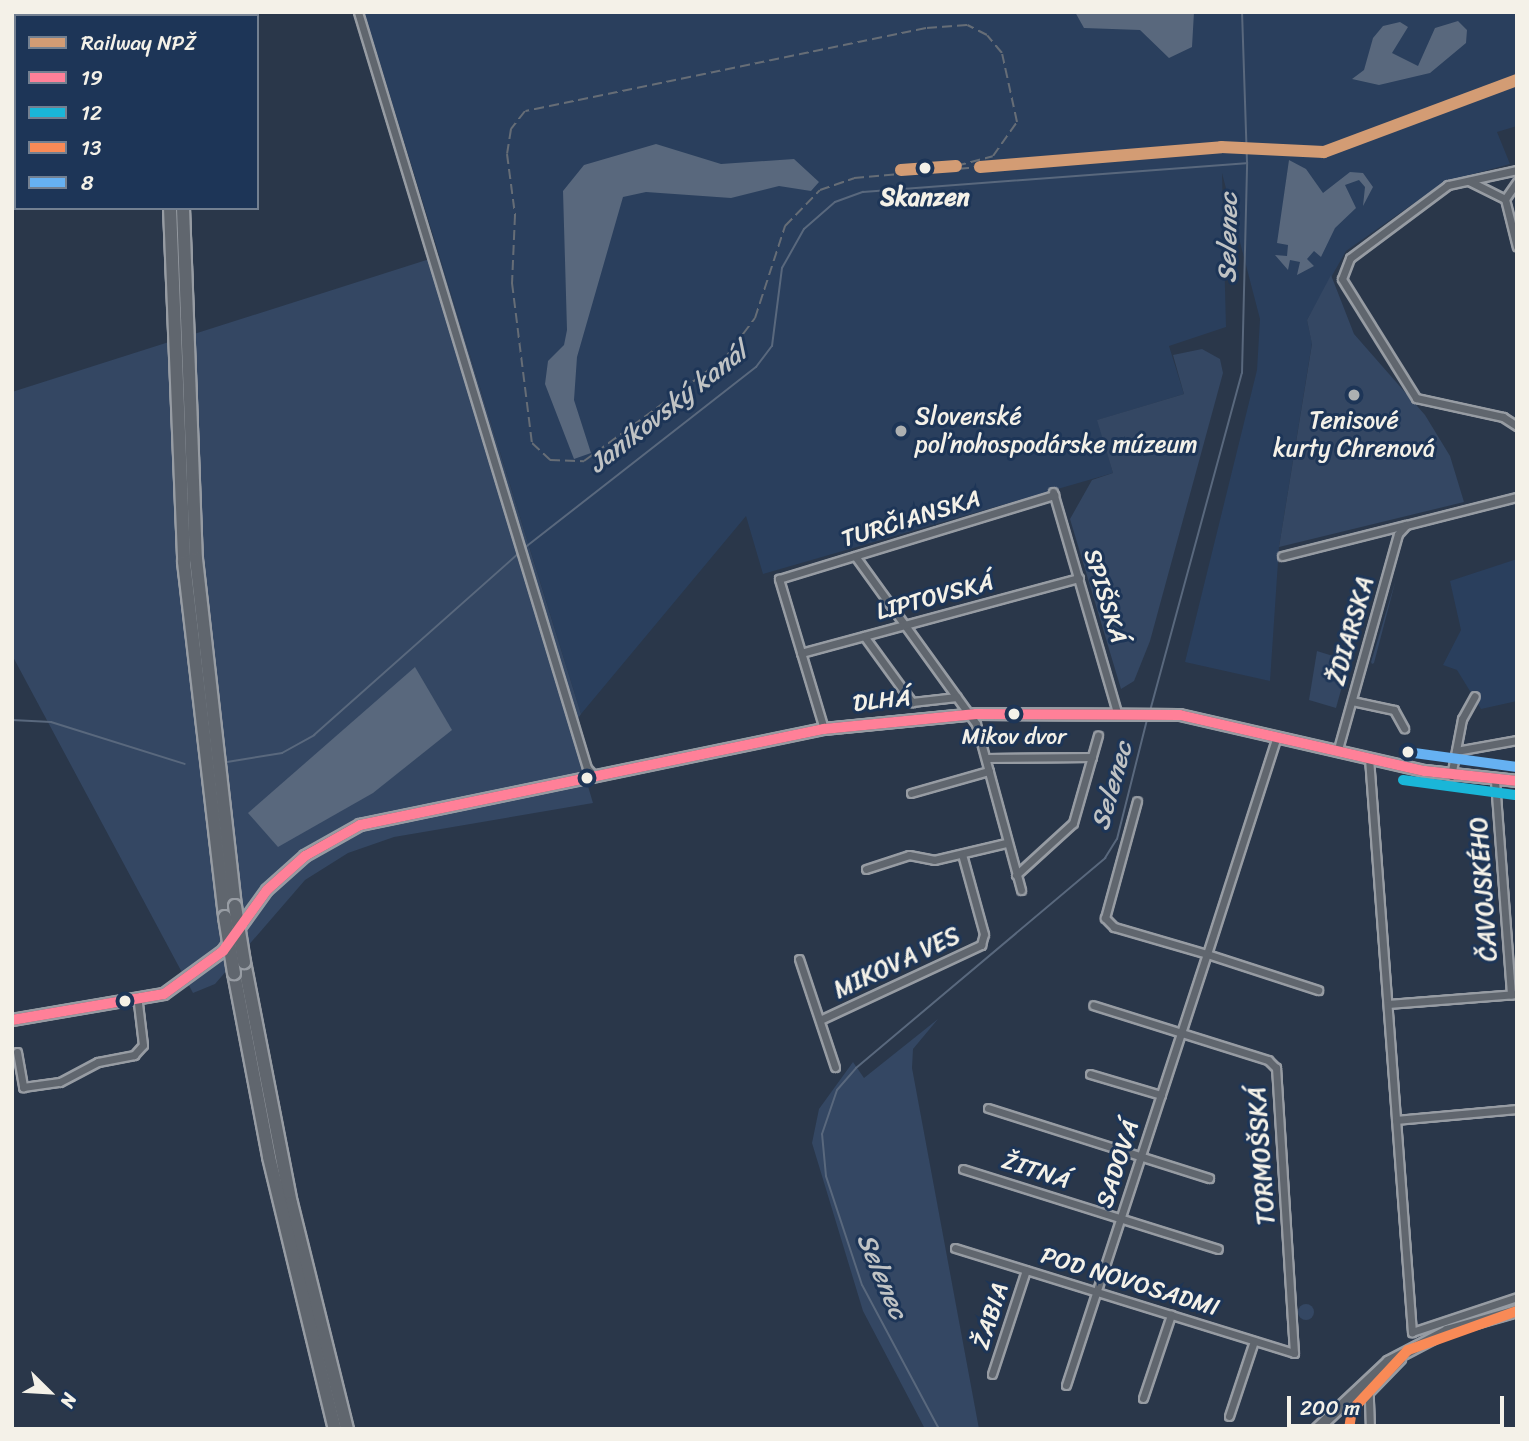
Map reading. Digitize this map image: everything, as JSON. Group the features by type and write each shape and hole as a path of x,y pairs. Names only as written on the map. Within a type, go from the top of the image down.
{"highway":[{"path":"170,210 184,562 225,917 274,1181 335,1429"},
{"path":"183,210 196,559 235,906 297,1228 347,1429"}],"main road":[{"path":"1317,1429 1355,1387 1408,1350 1517,1311"}],"street":[{"path":"358,12 524,557 595,777"},
{"path":"1517,170 1448,184 1350,258 1342,279 1416,398 1503,417 1517,426"},
{"path":"1468,181 1504,199 1517,247"},
{"path":"1504,199 1517,182"},
{"name":"TURČIANSKA","path":"801,653 779,579 1054,493"},
{"name":"SPIŠSKÁ","path":"1054,493 1117,712"},
{"name":"ŽDIARSKA","path":"1282,556 1517,497"},
{"name":"ŽDIARSKA","path":"1338,749 1398,534 1406,525"},
{"path":"855,556 969,715 986,758 1006,843 1021,890"},
{"name":"LIPTOVSKÁ","path":"801,653 1079,578"},
{"path":"864,636 912,702 957,697"},
{"path":"801,653 824,729"},
{"path":"1451,776 1456,751 1475,696"},
{"path":"1352,701 1394,710 1404,728"},
{"name":"DLHÁ","path":"12,1020 138,1003 194,978 223,951 267,890 331,839 402,815 824,729 969,715 1143,712 1278,736 1451,776 1517,781"},
{"path":"1016,875 1073,823 1098,735"},
{"name":"SADOVÁ","path":"1066,1385 1278,736"},
{"path":"1456,751 1517,740"},
{"path":"986,758 1092,757"},
{"path":"1369,758 1412,1332 1517,1297"},
{"path":"911,793 989,771"},
{"name":"ČAVOJSKÉHO","path":"1495,780 1514,994"},
{"path":"1138,801 1105,918 1114,927 1318,990"},
{"path":"866,869 909,855 934,860 1006,843"},
{"name":"MIKOVA VES","path":"820,1020 981,945 984,934 962,854"},
{"name":"MIKOVA VES","path":"799,959 835,1067"},
{"path":"1388,1004 1514,994"},
{"path":"17,1052 23,1087 60,1082 98,1062 134,1055 144,1045 138,1003"},
{"name":"TORMOŠSKÁ","path":"1093,1005 1268,1060 1276,1068 1294,1353"},
{"path":"1090,1074 1161,1095"},
{"path":"988,1108 1209,1178"},
{"path":"1396,1121 1517,1110"},
{"name":"ŽITNÁ","path":"963,1168 1218,1249"},
{"name":"POD NOVOSADMI","path":"955,1248 1294,1353"},
{"name":"ŽABIA","path":"992,1374 1026,1270"},
{"path":"1143,1398 1171,1315"},
{"path":"1229,1416 1254,1341"},
{"path":"1370,1429 1369,1392 1408,1350"}],"shaded area":[{"path":"364,12 1517,12 1517,126 1497,132 1510,164 1444,182 1346,251 1307,320 1312,343 1279,547 1270,681 1185,662 1257,370 1260,319 1222,173 1226,327 1169,346 1184,394 1098,420 1113,473 763,574 746,516 581,714"},
{"path":"1075,12 1194,12 1192,47 1169,58 1140,30 1084,28"},
{"path":"1458,21 1467,30 1466,43 1430,73 1379,85 1352,79 1364,70 1373,38 1383,26 1400,22 1408,27 1392,53 1418,66 1435,28"},
{"path":"656,144 721,164 794,159 819,182 811,191 779,186 731,198 646,192 623,197 577,357 574,400 591,453 574,459 545,384 548,361 564,345 567,330 563,191 584,165"},
{"path":"1289,160 1306,169 1323,193 1350,172 1363,173 1373,187 1363,206 1365,187 1359,180 1345,185 1356,208 1335,228 1321,257 1314,251 1307,259 1314,266 1297,275 1300,262 1290,260 1288,270 1275,255 1287,256 1288,245 1277,243"},
{"path":"439,256 581,714 571,729 593,803 394,837 348,853 305,880 215,984 193,993 12,655 12,392"},
{"name":"Tenisové kurty Chrenová","path":"1331,275 1354,334 1425,415 1450,456 1464,502 1279,547 1312,344 1307,320"},
{"path":"1202,349 1220,359 1223,373 1150,641 1134,681 1121,689 1070,519 1092,480 1113,473 1097,420 1184,394 1173,355"},
{"path":"1517,559 1517,701 1481,709 1457,670 1443,665 1461,630 1450,581"},
{"path":"1396,579 1374,663 1372,664 1371,662"},
{"path":"1317,651 1349,661 1336,708 1309,700"},
{"path":"415,667 452,730 373,793 278,847 248,813"},
{"path":"938,1019 913,1049 912,1068 979,1429 925,1429 863,1311 812,1143 819,1109 853,1062 864,1078"},
{"path":"1306,1304 1314,1312 1306,1320 1298,1312"}],"waterway":[{"name":"Selenec","path":"1150,711 1242,373 1247,162 1242,12"},
{"name":"Janíkovský kanál","path":"523,549 756,367 772,346 782,268 804,229 835,202 863,192 1246,163"},
{"name":"Janíkovský kanál","path":"227,762 282,753 314,735 519,553"},
{"name":"Janíkovský kanál","path":"12,720 51,722 185,764"},
{"name":"Selenec","path":"939,1429 862,1285 826,1176 822,1134 837,1090 856,1068 1105,858 1117,839 1147,720"}],"railway":[{"path":"956,166 993,156 1017,122 1002,53 987,35 967,25 926,28 525,111 511,129 507,154 515,215 512,283 532,443 550,460 584,461 725,358 755,318 785,226 820,190 854,178 980,167"}],"rail line":[{"name":"NPŽ","path":"980,167 1221,147 1324,152 1517,80"},
{"name":"NPŽ","path":"901,170 956,166"}],"transit line":[{"name":"19","path":"12,1020 164,994 223,951 267,890 305,856 360,825 824,729 976,714 1180,715 1425,771 1517,781"},
{"name":"8","path":"1407,752 1517,767"},
{"name":"12","path":"1403,780 1515,795"},
{"name":"13","path":"1349,1429 1352,1410 1408,1350 1517,1311"}],"place":[{"name":"Skanzen","path":"925,168"},
{"name":"Tenisové kurty Chrenová","path":"1354,395"},
{"name":"Slovenské poľnohospodárske múzeum","path":"901,431"},
{"name":"Mikov dvor","path":"1014,714"}]}
